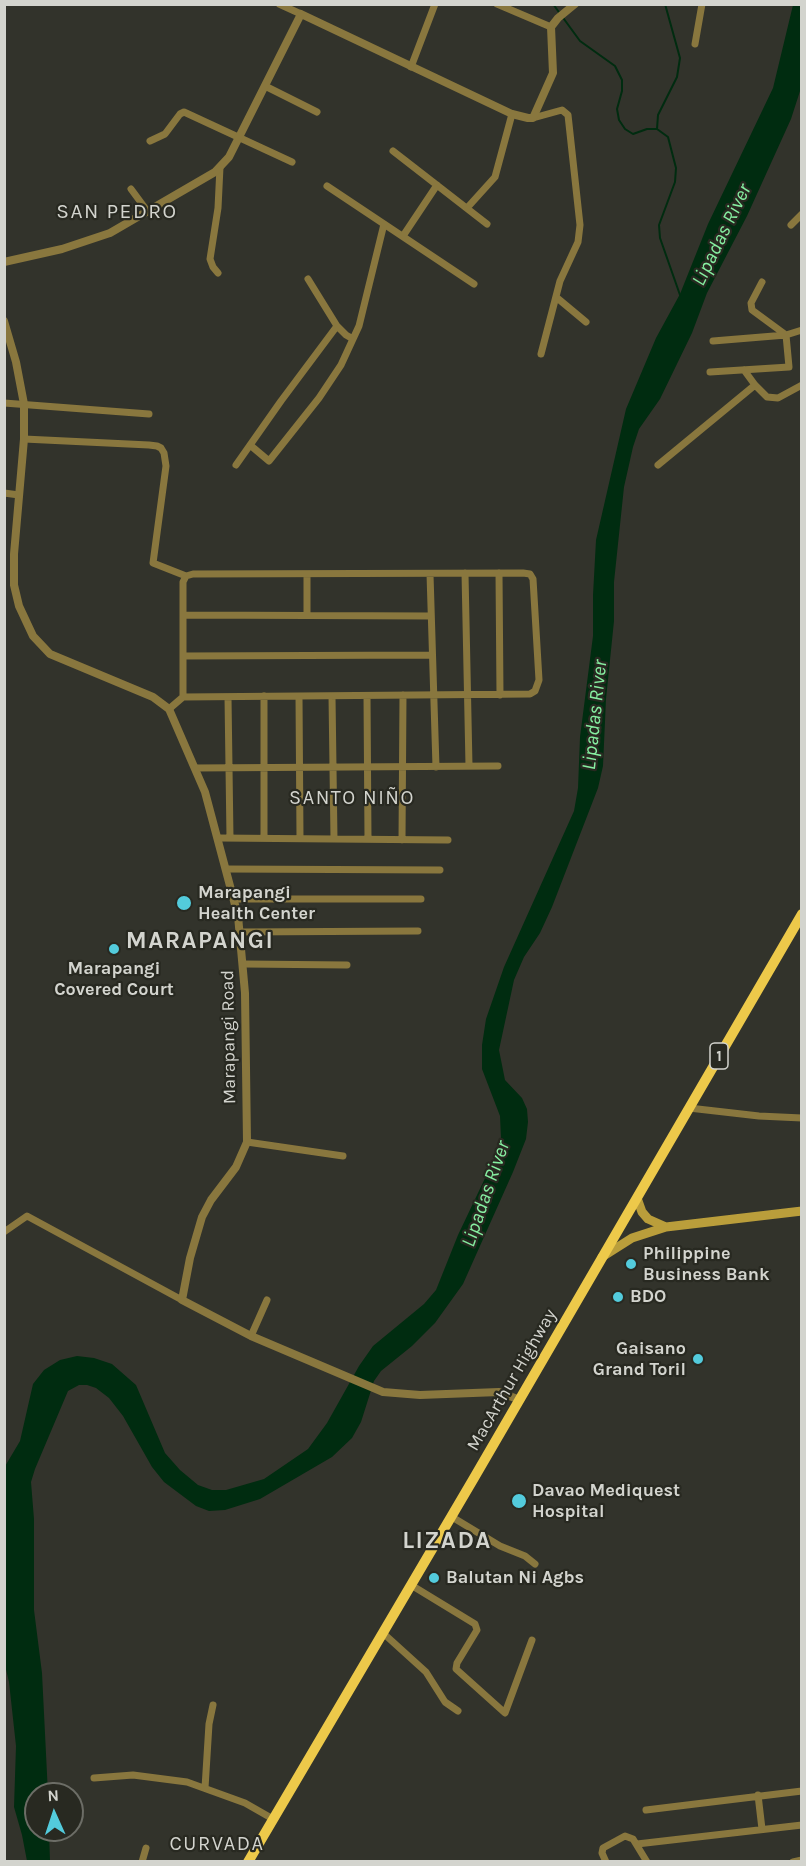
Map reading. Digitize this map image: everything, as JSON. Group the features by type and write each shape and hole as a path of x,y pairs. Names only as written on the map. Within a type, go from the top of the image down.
{"highway":[{"name":"MacArthur Highway","path":"248,1862 452,1517 801,914"}],"main road":[{"path":"637,1198 642,1212 648,1219 666,1227"},
{"path":"602,1257 632,1238 666,1227 801,1211"}],"street":[{"path":"279,4 513,114 533,118 562,110 567,112 579,234 578,242 566,265 541,354"},
{"path":"411,67 435,4"},
{"path":"497,4 551,27"},
{"path":"533,118 553,72 551,27 575,4"},
{"path":"695,44 702,4"},
{"path":"4,262 62,249 97,238 202,181 220,167 239,138 301,14"},
{"path":"265,86 317,112"},
{"path":"150,141 165,134 184,112 292,162"},
{"path":"467,208 495,177 513,114"},
{"path":"393,151 487,224"},
{"path":"218,273 210,259 218,208 220,167"},
{"path":"403,236 437,185"},
{"path":"327,186 474,284"},
{"path":"131,189 148,212"},
{"path":"791,225 801,214"},
{"path":"250,445 269,461 319,398 341,365 363,312 384,224"},
{"path":"308,279 337,326 353,339"},
{"path":"710,372 789,367 786,335 752,310 751,303 762,282"},
{"path":"556,297 586,322"},
{"path":"4,321 16,362 24,404 24,439 14,554 14,585 19,606 33,636 51,654 153,697 169,709 183,697 500,695 530,694 535,691 538,680 534,579 530,574 193,574 186,576 153,563 166,466 161,448 148,445 24,439"},
{"path":"236,465 337,326"},
{"path":"713,341 786,335 801,330"},
{"path":"744,370 762,394 772,398 785,395 801,385"},
{"path":"658,465 755,386"},
{"path":"4,403 149,414"},
{"path":"4,493 19,495"},
{"path":"465,573 469,766"},
{"path":"499,573 500,695"},
{"path":"307,574 307,615"},
{"path":"430,574 436,767"},
{"path":"183,697 183,582 186,576"},
{"path":"183,615 431,616"},
{"path":"183,656 432,655"},
{"path":"402,695 402,840"},
{"path":"264,696 264,838"},
{"path":"298,696 300,838"},
{"path":"332,696 334,839"},
{"path":"367,696 368,839"},
{"path":"228,697 230,838"},
{"name":"Marapangi Road","path":"169,709 195,768 219,838 241,932 244,964 247,1142 236,1167 211,1200 202,1217 190,1258 182,1300"},
{"path":"195,768 498,766"},
{"path":"219,838 447,840"},
{"path":"226,869 440,870"},
{"path":"234,899 421,899"},
{"path":"241,932 418,931"},
{"path":"244,964 347,965"},
{"path":"689,1108 801,1118"},
{"path":"247,1142 343,1156"},
{"path":"4,1233 27,1216 251,1336 375,1389 412,1395 499,1392 520,1400"},
{"path":"251,1336 267,1300"},
{"path":"452,1517 500,1546 525,1556 535,1563"},
{"path":"411,1585 475,1624 477,1630 455,1665 456,1669 505,1713 532,1640"},
{"path":"383,1634 426,1672 445,1702 458,1711"},
{"path":"205,1788 209,1724 213,1706"},
{"path":"94,1779 134,1775 187,1782 245,1803 273,1819"},
{"path":"646,1810 801,1791"},
{"path":"758,1795 762,1829"},
{"path":"637,1844 801,1825"},
{"path":"606,1862 602,1853 603,1848 622,1836 631,1837 647,1862"},
{"path":"142,1862 146,1848"},
{"path":"793,1862 801,1860"}],"water":[{"name":"Lipadas River","path":"793,5 801,5 801,88 791,119 747,216 707,293 692,333 660,399 639,429 633,447 624,487 614,582 614,621 606,699 603,766 598,788 552,907 514,980 499,1050 505,1080 522,1098 527,1109 526,1139 513,1172 463,1284 435,1323 412,1346 381,1371 374,1381 361,1422 352,1438 332,1457 260,1499 225,1510 209,1511 196,1506 164,1482 152,1467 123,1416 109,1398 96,1388 87,1385 79,1385 68,1391 31,1482 34,1519 34,1610 42,1673 47,1782 24,1782 24,1842 49,1842 50,1861 27,1861 14,1807 16,1746 9,1682 4,1661 4,1468 20,1441 33,1384 44,1370 60,1360 77,1356 94,1358 112,1364 136,1385 165,1453 180,1470 198,1485 212,1490 226,1490 264,1479 308,1449 327,1423 373,1346 424,1304 436,1290 458,1235 497,1153 501,1138 500,1116 482,1069 482,1045 486,1019 504,967 574,811 578,788 580,737 593,636 596,540 626,409 656,338 680,294 708,224 773,88"}],"waterway":[{"path":"553,4 580,41 615,66 622,80 622,91 617,109 619,120 625,129 633,134 647,129 657,129 668,137 676,168 675,182 659,225 660,238 680,295"},
{"path":"657,129 658,115 677,77 680,58 665,4"}],"place":[{"name":"Marapangi Health Center","path":"184,903"},
{"name":"Marapangi Covered Court","path":"114,949"},
{"name":"Philippine Business Bank","path":"631,1264"},
{"name":"BDO","path":"618,1297"},
{"name":"Gaisano Grand Toril","path":"698,1359"},
{"name":"Davao Mediquest Hospital","path":"519,1501"},
{"name":"Balutan Ni Agbs","path":"434,1578"}],"district":[{"name":"SAN PEDRO","path":"117,212"},
{"name":"SANTO NIÑO","path":"352,798"},
{"name":"MARAPANGI","path":"200,941"},
{"name":"LIZADA","path":"447,1541"},
{"name":"CURVADA","path":"217,1844"}]}
